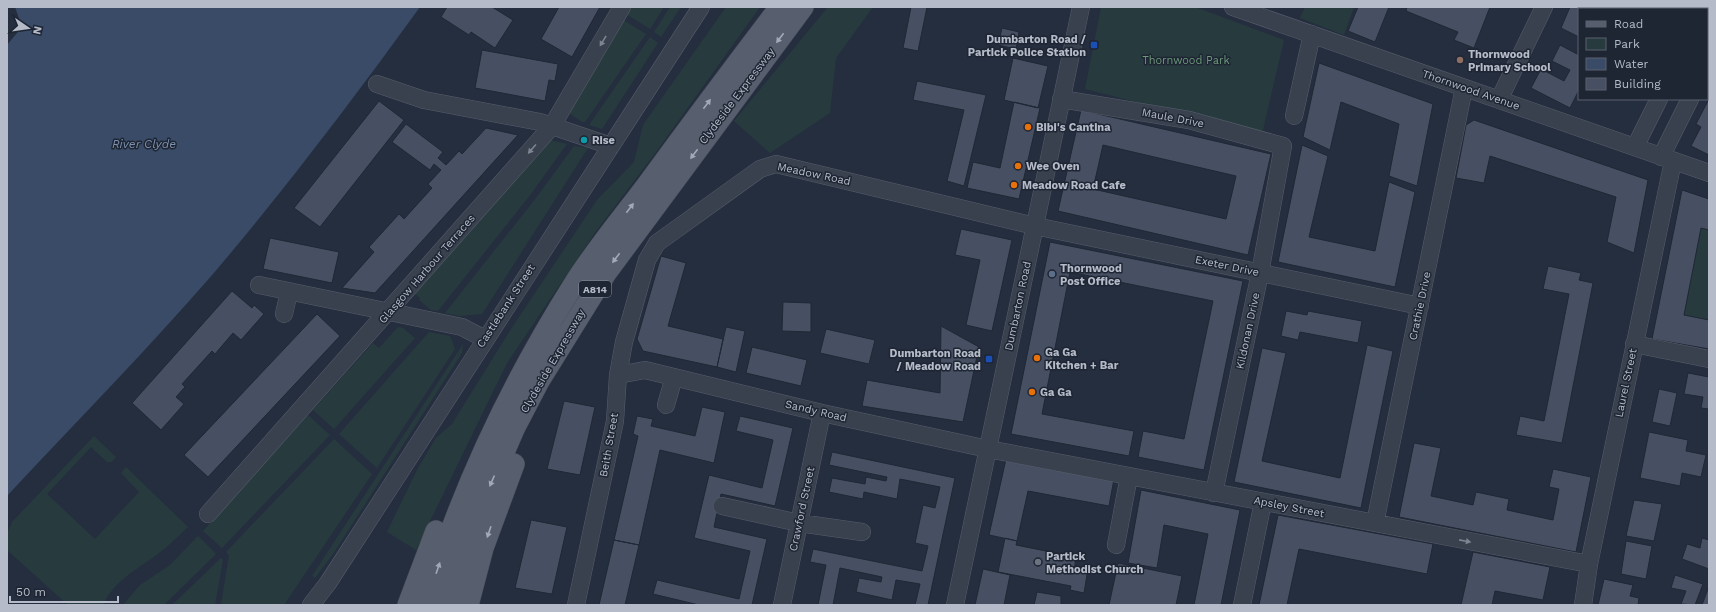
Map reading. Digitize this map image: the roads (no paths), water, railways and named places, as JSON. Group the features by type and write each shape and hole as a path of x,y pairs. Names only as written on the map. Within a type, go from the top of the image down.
{"main road":[{"path":"792,12 807,7"},
{"name":"Clydeside Expressway","path":"426,605 466,491 494,428 538,343 575,283 792,12"},
{"name":"Clydeside Expressway","path":"447,605 481,508 514,429 539,381 606,273 792,12"},
{"path":"408,605 462,469 494,400 532,332 553,302 575,283"},
{"path":"468,605 484,548 508,477 564,339"}],"street":[{"name":"Glasgow Harbour Terraces","path":"208,514 388,313 552,126 622,7"},
{"name":"Castlebank Street","path":"311,605 328,583 701,7"},
{"name":"Dumbarton Road","path":"955,605 1081,7"},
{"name":"Thornwood Avenue","path":"1233,7 1709,173"},
{"path":"1499,100 1544,7"},
{"path":"1294,116 1312,34"},
{"path":"377,84 424,100 540,122 611,146"},
{"name":"Crathie Drive","path":"1375,523 1464,88"},
{"name":"Maule Drive","path":"1061,99 1189,120 1283,146"},
{"path":"1635,148 1659,100"},
{"name":"Laurel Street","path":"1583,605 1589,564 1634,344 1667,159 1690,100"},
{"name":"Kildonan Drive","path":"1214,493 1260,273 1283,146"},
{"name":"Meadow Road","path":"640,285 647,260 657,243 760,169 776,164 1035,226"},
{"name":"Exeter Drive","path":"1035,226 1420,306"},
{"name":"Beith Street","path":"576,605 615,421 618,375 624,342 640,285"},
{"path":"259,286 462,327 485,339"},
{"path":"284,314 289,292"},
{"path":"1634,344 1709,359"},
{"name":"Sandy Road","path":"618,375 645,370 822,413 988,449"},
{"path":"666,405 674,377"},
{"name":"Crawford Street","path":"782,605 822,413"},
{"name":"Apsley Street","path":"988,449 1589,564"},
{"path":"1116,546 1129,476"},
{"path":"1242,605 1263,502"},
{"path":"722,506 799,523 862,532"}],"water":[{"name":"River Clyde","path":"15,7 420,7 319,142 267,209 213,274 137,358 7,496 7,45 22,27"}],"place":[{"name":"Dumbarton Road / Partick Police Station","path":"1094,45"},
{"name":"Thornwood Primary School","path":"1460,60"},
{"name":"Bibi's Cantina","path":"1028,127"},
{"name":"Rise","path":"584,140"},
{"name":"Wee Oven","path":"1018,166"},
{"name":"Meadow Road Cafe","path":"1014,185"},
{"name":"Thornwood Post Office","path":"1052,274"},
{"name":"Ga Ga Kitchen + Bar","path":"1037,358"},
{"name":"Dumbarton Road / Meadow Road","path":"989,359"},
{"name":"Ga Ga","path":"1032,392"},
{"name":"Partick Methodist Church","path":"1038,562"}],"park label":[{"name":"Thornwood Park","path":"1186,60"}]}
